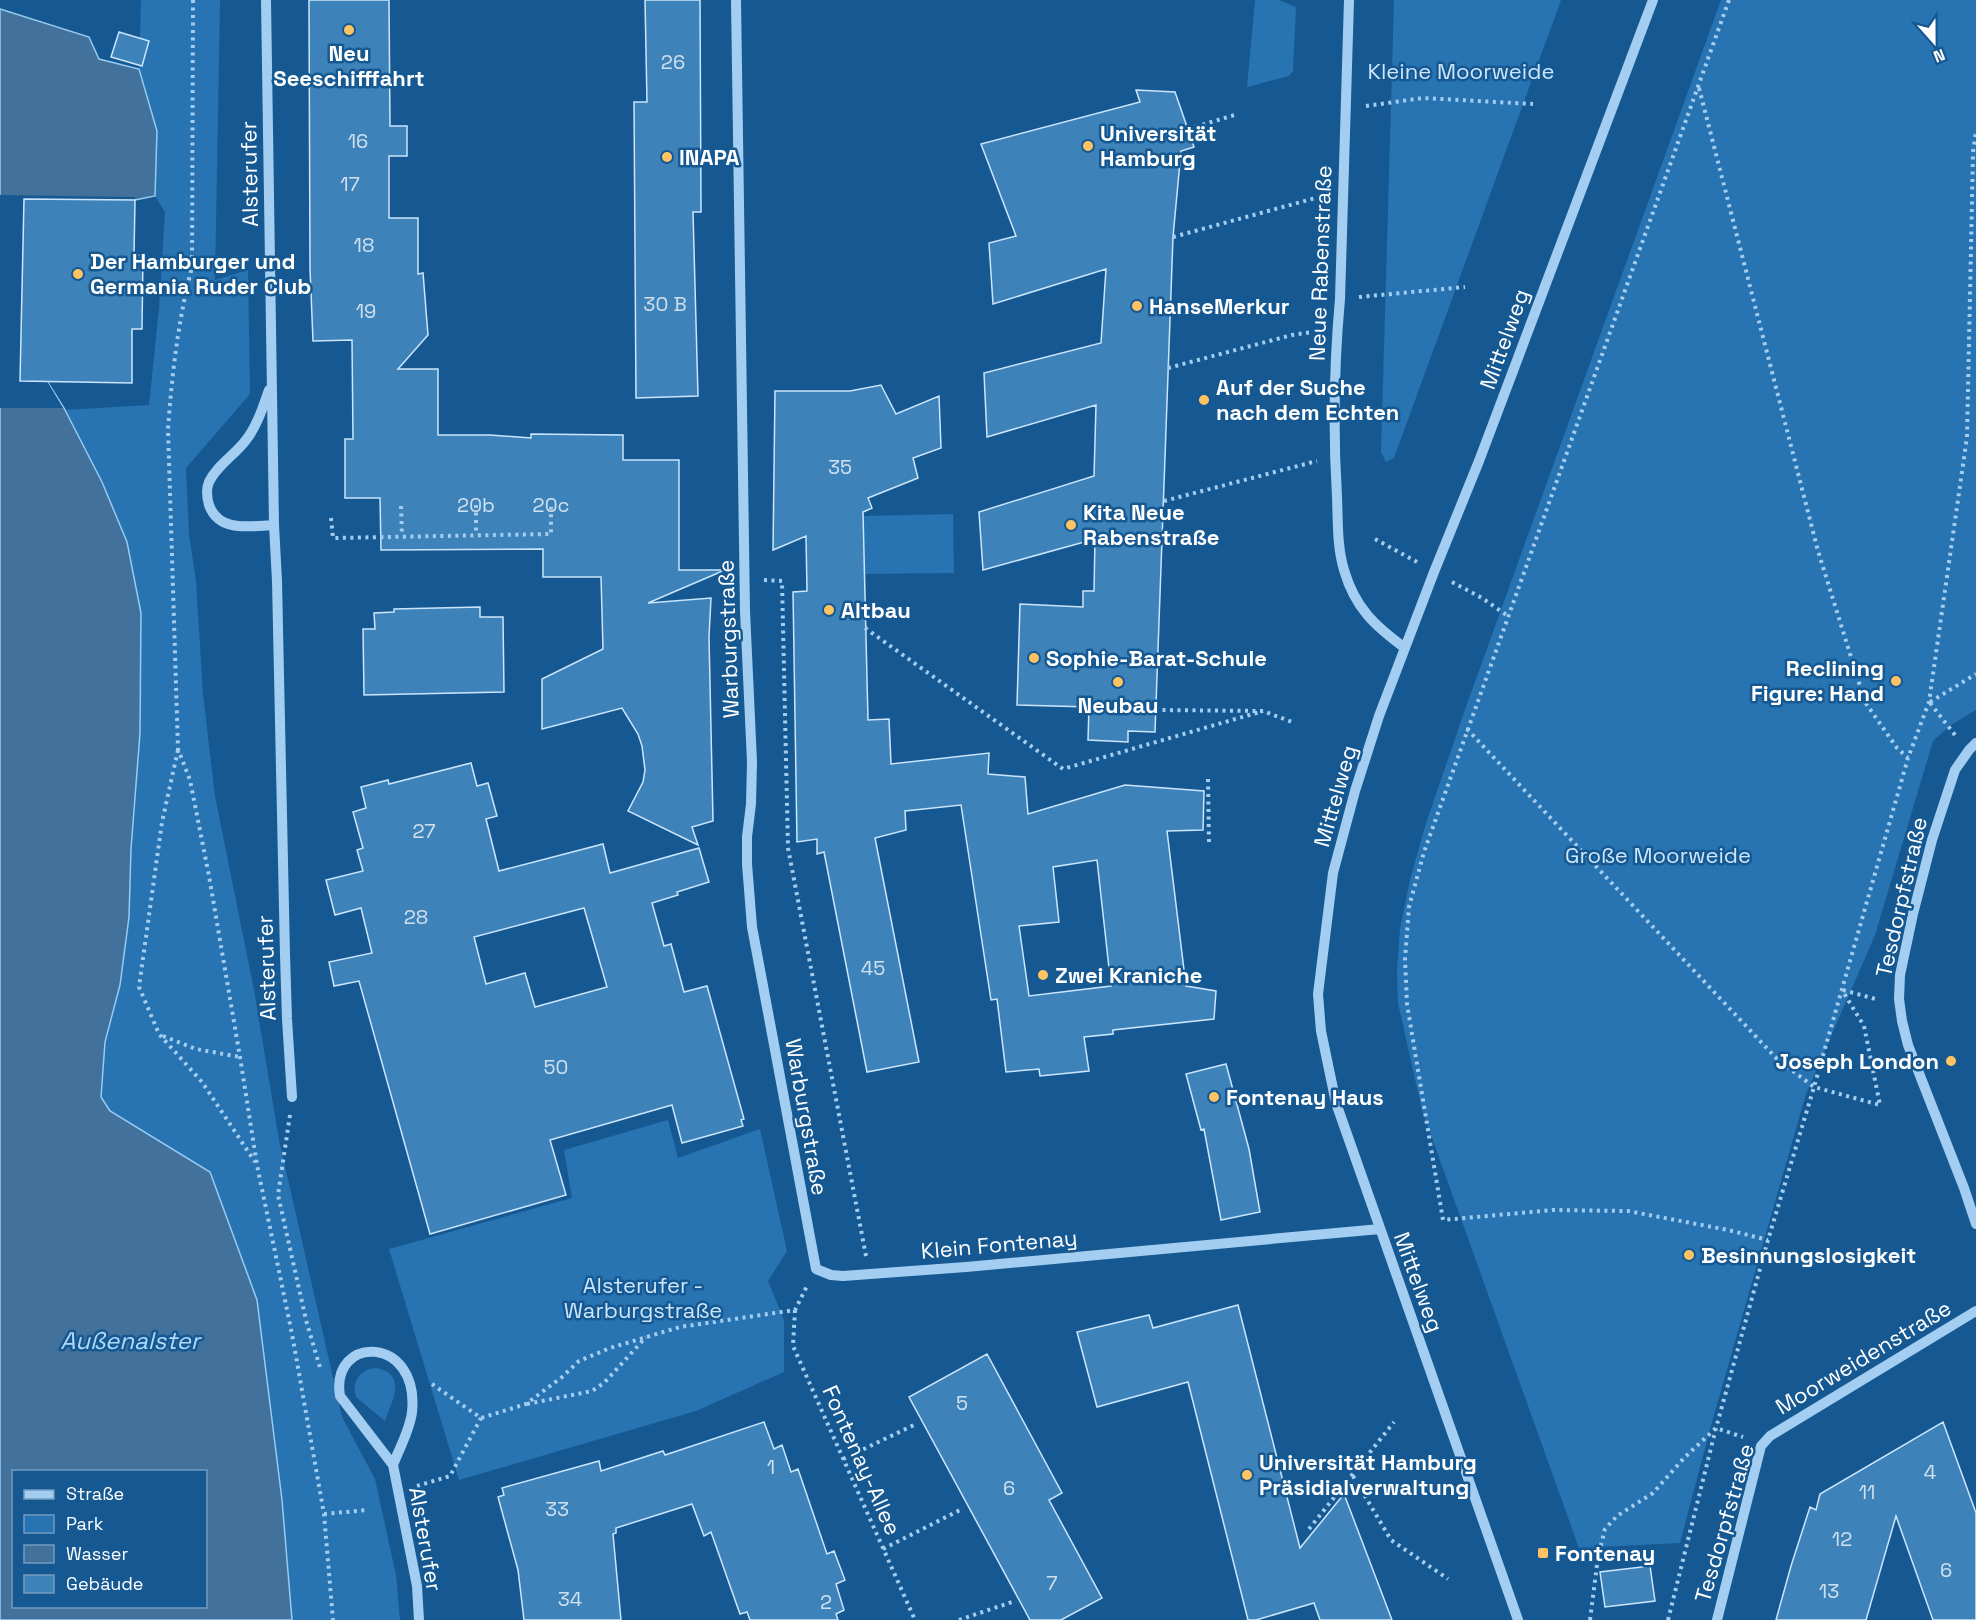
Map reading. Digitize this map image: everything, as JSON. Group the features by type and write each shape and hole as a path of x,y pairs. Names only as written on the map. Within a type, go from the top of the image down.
{"street":[{"name":"Alsterufer","path":"266,0 274,525 286,1008 292,1097"},
{"name":"Warburgstraße","path":"736,0 744,580 752,762 747,837 752,927 816,1269"},
{"name":"Neue Rabenstraße","path":"1349,0 1340,299 1337,328 1335,457 1340,550 1344,570 1368,619 1405,648"},
{"name":"Mittelweg","path":"1518,1620 1336,1102 1321,1031 1318,993 1336,863 1355,791 1379,716 1437,563 1479,461 1653,0"},
{"name":"Alsterufer","path":"272,382 246,441 218,469 208,484 207,497 216,517 223,523 236,526 274,525"},
{"name":"Tesdorpfstraße","path":"1976,743 1968,750 1951,780 1918,893 1900,975 1899,999 1908,1045 1976,1224"},
{"name":"Klein Fontenay","path":"816,1269 831,1275 869,1274 1380,1229"},
{"name":"Moorweidenstraße","path":"1770,1436 1976,1311"},
{"name":"Alsterufer","path":"393,1466 412,1415 411,1389 400,1363 392,1357 374,1351 365,1352 354,1357 342,1372 340,1396 393,1466 417,1587 419,1620"},
{"name":"Tesdorpfstraße","path":"1717,1620 1761,1446 1770,1436"}],"path":[{"path":"193,0 192,267 182,305 171,381 168,429 178,749 162,822 139,987 159,1034 202,1082 257,1165"},
{"path":"1730,0 1424,852 1410,907 1406,959 1407,1004 1443,1220 1553,1210 1628,1211 1768,1239"},
{"path":"1699,88 1824,573 1865,702 1897,748 1908,758"},
{"path":"1344,109 1423,98 1533,104"},
{"path":"1188,129 1238,114"},
{"path":"1668,1620 1716,1428 1768,1239 1908,758 1929,702 1967,437 1973,152 1976,132"},
{"path":"1173,237 1343,190"},
{"path":"1340,299 1465,287"},
{"path":"133,292 185,293"},
{"path":"1168,368 1292,335 1337,328"},
{"path":"1164,501 1335,457"},
{"path":"476,505 476,534"},
{"path":"332,518 333,537 551,534 551,505"},
{"path":"401,506 402,535"},
{"path":"744,580 782,581 788,848 869,1274"},
{"path":"866,628 1063,769 1263,711"},
{"path":"1929,702 1976,674"},
{"path":"1929,702 1961,742"},
{"path":"1155,710 1263,711 1292,722"},
{"path":"1467,729 1777,1059 1814,1087 1880,1106 1864,1026 1842,990"},
{"path":"178,749 190,780 257,1165 292,1334 324,1514 333,1620"},
{"path":"1208,779 1209,843"},
{"path":"1842,990 1887,1002"},
{"path":"159,1034 196,1049 240,1058"},
{"path":"292,1097 278,1195 319,1367 327,1382 340,1396"},
{"path":"526,1404 579,1361 610,1348 648,1335 700,1323 795,1310 816,1269"},
{"name":"Fontenay-Allee","path":"795,1310 793,1346 915,1620"},
{"path":"399,1491 450,1476 481,1418 526,1404 592,1391 603,1383 648,1335"},
{"path":"428,1382 481,1418"},
{"path":"1309,1529 1394,1422"},
{"path":"843,1459 914,1425"},
{"path":"1716,1428 1748,1439"},
{"path":"1590,1620 1598,1557 1605,1529 1617,1516 1653,1493 1684,1458 1716,1428"},
{"path":"1353,1476 1391,1540 1448,1579"},
{"path":"883,1549 962,1509"},
{"path":"324,1514 367,1510"},
{"path":"959,1620 1012,1602"}],"green space":[{"path":"141,0 220,0 215,280 248,270 250,394 186,468 189,534 196,581 203,694 215,796 254,990 279,1140 342,1417 375,1479 396,1575 400,1620 292,1620 282,1500 257,1300 145,1134 110,1111 101,1097 105,1042 120,985 129,917 131,849 140,733 141,613 127,542 102,482 63,410 149,405 159,308 165,212 155,196 157,131 139,69"},
{"path":"1255,0 1279,0 1296,7 1293,71 1289,76 1247,87"},
{"name":"Kleine Moorweide","path":"1394,0 1561,0 1394,458 1386,462 1381,452"},
{"name":"Große Moorweide","path":"1721,0 1976,0 1976,710 1951,725 1933,741 1875,935 1806,1094 1712,1422 1680,1543 1579,1548 1422,1110 1398,1003 1397,971 1400,929 1410,880 1426,823 1467,704"},
{"path":"953,514 954,573 864,574 863,516"},
{"name":"Alsterufer - Warburgstraße","path":"668,1120 678,1158 760,1129 787,1251 768,1281 784,1320 784,1372 696,1411 459,1480 389,1249 572,1198 564,1150"},
{"path":"376,1368 386,1371 395,1382 394,1397 385,1421 356,1397 355,1386 358,1377 365,1371"}],"water":[{"name":"Außenalster","path":"0,9 89,37 99,59 139,69 157,131 155,196 135,200 24,199 21,380 47,381 64,408 102,482 127,542 141,613 140,733 131,849 129,917 120,985 105,1042 101,1097 110,1111 210,1172 257,1300 282,1500 292,1620 0,1620"}],"pier":[{"path":"0,195 135,197 135,200 24,199 21,380 47,381 63,408 0,408"}],"building":[{"path":"309,0 389,0 390,126 407,126 407,156 389,156 389,218 418,218 418,274 423,273 428,335 398,369 438,369 438,435 531,438 531,434 623,435 623,460 679,460 679,570 725,570 648,603 711,598 709,637 713,821 692,827 698,845 628,811 643,782 645,770 638,734 622,708 542,729 542,679 603,649 601,577 543,577 543,549 381,550 380,498 345,498 345,439 353,439 352,340 313,341 310,269"},
{"path":"645,0 700,0 701,212 693,212 698,396 636,398 634,102 647,102"},
{"path":"119,32 149,41 142,66 111,57"},
{"path":"1136,90 1175,92 1194,147 1181,151 1173,237 1155,732 1128,731 1128,742 1088,740 1089,707 1017,705 1020,604 1083,607 1083,591 1094,591 1095,539 983,570 979,512 1094,476 1096,405 987,437 984,373 1101,343 1106,269 993,304 989,243 1016,236 981,144 1140,102"},
{"name":"Der Hamburger und Germania Ruder Club","path":"24,199 135,200 134,255 143,255 142,329 132,329 132,383 20,381"},
{"path":"881,385 896,414 939,396 941,448 913,458 918,478 868,498 872,508 863,512 868,720 889,719 891,764 989,753 988,774 1025,777 1028,814 1125,785 1204,791 1203,830 1167,831 1186,986 1216,991 1214,1019 1113,1030 1113,1034 1084,1037 1089,1071 1040,1076 1039,1069 1006,1072 997,999 991,1000 961,805 905,811 906,830 875,838 919,1062 867,1072 824,852 817,854 817,839 797,842 793,592 807,591 806,536 773,550 775,391 850,391","holes":["1097,860 1111,986 1029,996 1019,926 1059,922 1053,867"]},
{"path":"480,607 480,617 503,617 504,692 364,695 363,629 375,629 374,613 394,612 394,609"},
{"path":"471,763 477,786 488,783 497,816 486,819 499,871 603,844 610,873 699,848 709,882 652,903 664,946 671,944 684,992 707,986 744,1119 741,1120 743,1126 682,1143 672,1105 550,1140 566,1195 430,1234 359,981 334,986 329,962 372,953 361,908 335,915 326,880 363,871 357,850 363,848 353,812 366,808 361,787 388,780 389,784","holes":["584,908 607,987 535,1007 525,973 486,984 474,937"]},
{"path":"1226,1064 1249,1149 1260,1212 1221,1220 1204,1129 1201,1130 1186,1074"},
{"name":"Universität Hamburg Präsidialverwaltung","path":"1238,1305 1300,1548 1344,1494 1392,1620 1320,1620 1314,1603 1256,1620 1248,1620 1188,1382 1097,1407 1077,1332 1149,1315 1153,1328"},
{"path":"987,1354 1062,1493 1049,1500 1102,1598 1061,1620 1030,1620 909,1397"},
{"path":"764,1422 774,1449 782,1445 791,1472 798,1469 827,1554 834,1551 845,1580 836,1584 844,1610 836,1614 838,1620 750,1620 747,1612 740,1614 711,1532 704,1536 692,1504 616,1528 616,1533 613,1534 621,1620 524,1620 518,1570 498,1497 504,1495 502,1488 599,1461 601,1471 663,1451 665,1455"},
{"path":"1943,1422 1976,1513 1976,1620 1933,1620 1896,1516 1866,1620 1776,1620 1810,1507 1816,1510 1820,1494"},
{"path":"1650,1566 1655,1601 1605,1607 1600,1572"}],"place":[{"name":"Neu Seeschifffahrt","path":"349,30"},
{"name":"Universität Hamburg","path":"1088,146"},
{"name":"INAPA","path":"667,157"},
{"name":"Der Hamburger und Germania Ruder Club","path":"78,274"},
{"name":"HanseMerkur","path":"1137,306"},
{"name":"Auf der Suche nach dem Echten","path":"1204,400"},
{"name":"Kita Neue Rabenstraße","path":"1071,525"},
{"name":"Altbau","path":"829,610"},
{"name":"Sophie-Barat-Schule","path":"1034,658"},
{"name":"Reclining Figure: Hand","path":"1896,681"},
{"name":"Neubau","path":"1118,682"},
{"name":"Zwei Kraniche","path":"1043,975"},
{"name":"Joseph London","path":"1951,1061"},
{"name":"Fontenay Haus","path":"1214,1097"},
{"name":"Besinnungslosigkeit","path":"1689,1255"},
{"name":"Universität Hamburg Präsidialverwaltung","path":"1247,1475"},
{"name":"Fontenay","path":"1543,1553"}]}
